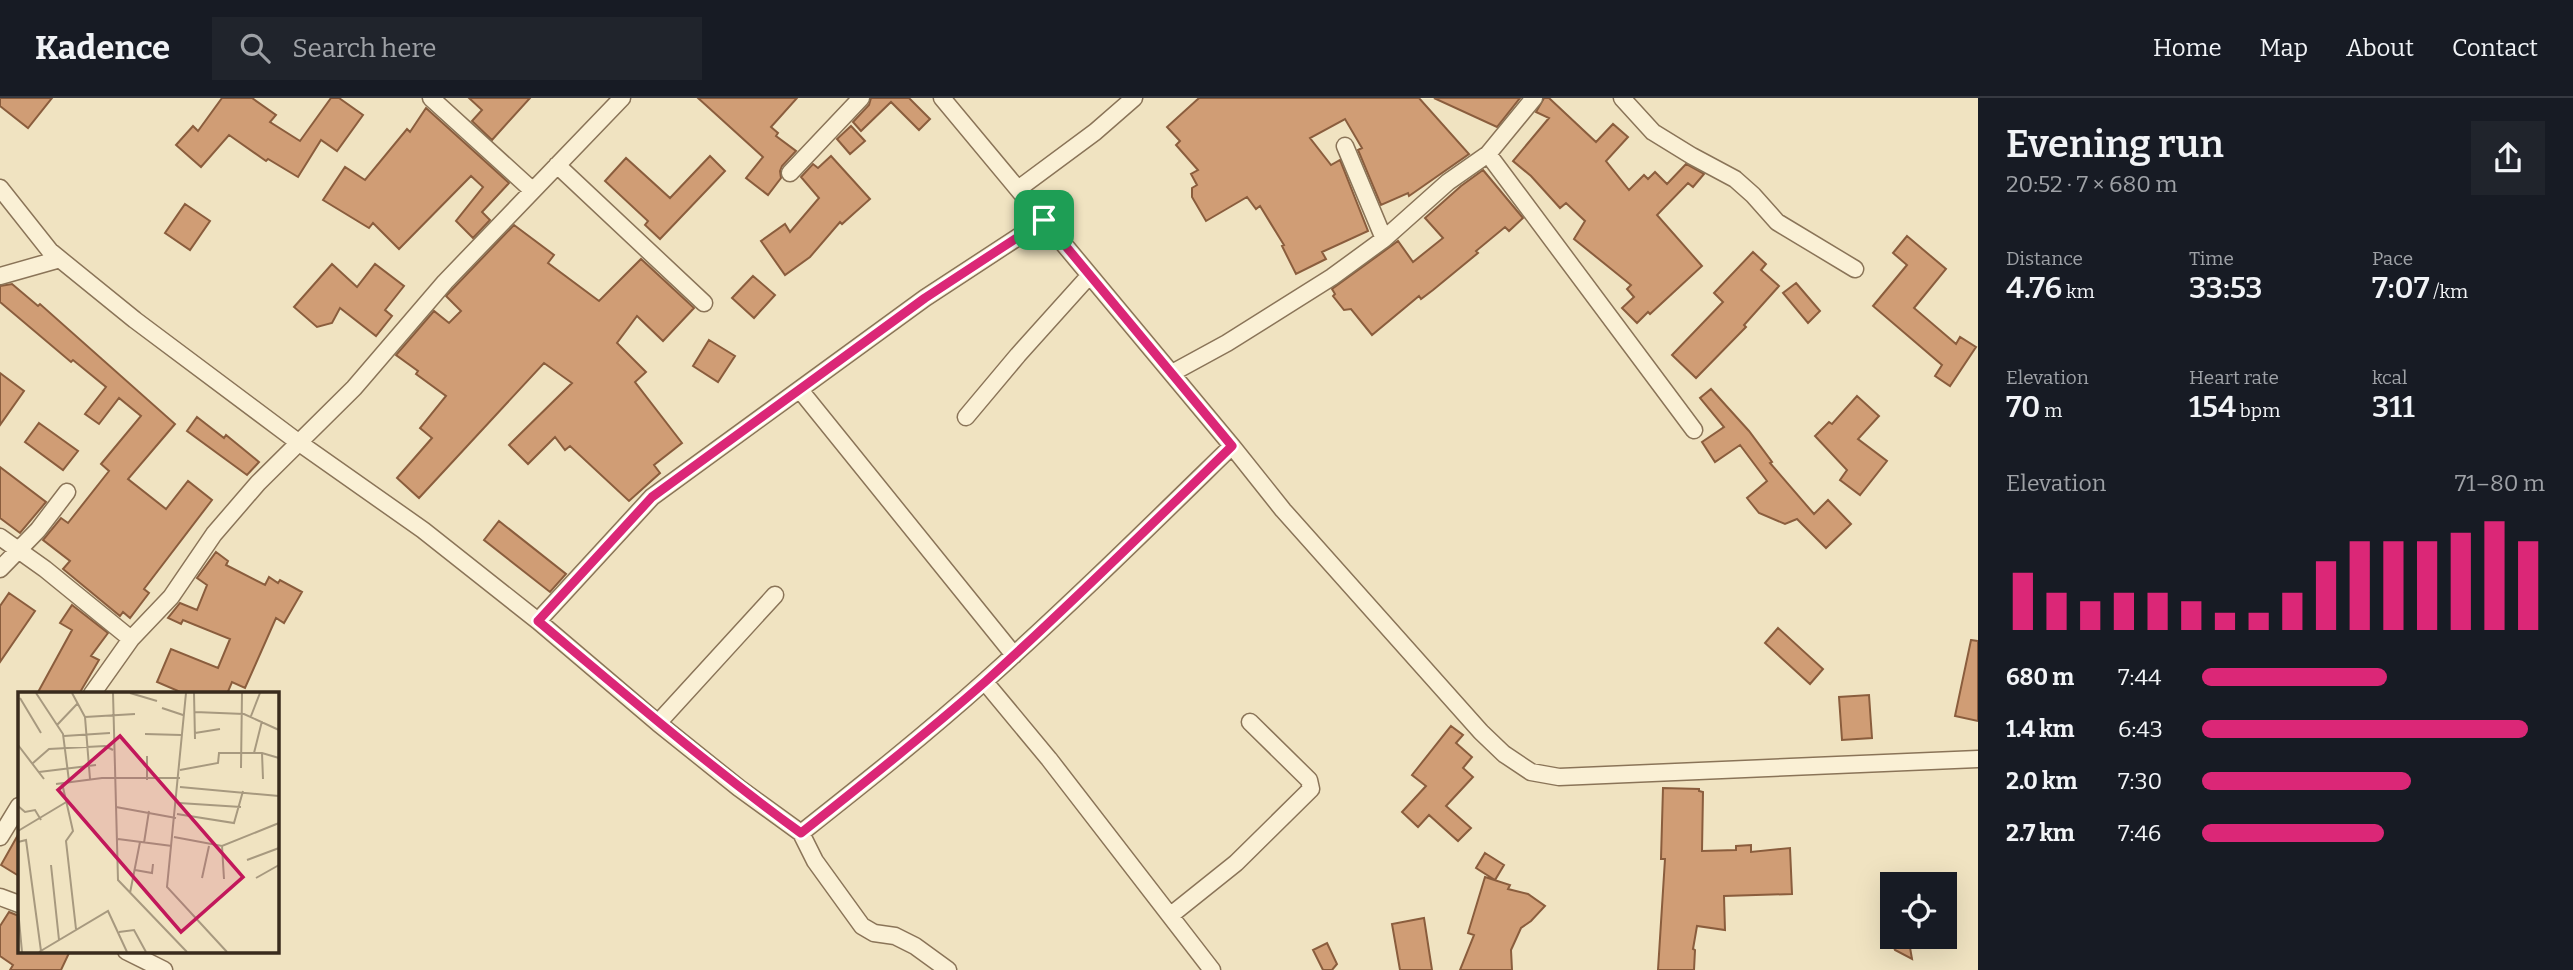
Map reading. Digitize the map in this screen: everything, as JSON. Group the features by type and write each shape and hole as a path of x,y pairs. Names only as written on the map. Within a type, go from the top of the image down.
{"street":[{"path":"431,98 532,190"},
{"path":"93,692 131,639 171,597 214,534 258,483 354,388 445,282 622,98"},
{"path":"790,173 828,130 862,98"},
{"path":"942,98 1283,510 1481,732 1504,754 1531,772 1573,776 1978,758"},
{"path":"1018,189 1095,132 1134,98"},
{"path":"1172,373 1227,343 1332,277 1384,239 1448,182 1488,154 1534,98"},
{"path":"1622,98 1653,132 1735,179 1754,195 1777,222 1855,269"},
{"path":"1345,146 1384,239"},
{"path":"1488,154 1694,430"},
{"path":"557,165 704,303"},
{"path":"0,188 28,225 60,259 135,320 298,442 423,530 538,621 738,788 801,833 815,861 862,926 874,933 895,936 915,946 931,964 948,970"},
{"path":"538,621 652,497 925,298 1044,220"},
{"path":"0,275 60,259"},
{"path":"966,417 1089,276"},
{"path":"800,390 1014,655"},
{"path":"801,833 897,757 985,682 1117,559 1232,446"},
{"path":"0,569 38,530 67,492"},
{"path":"0,537 45,569 131,639"},
{"path":"658,723 775,595"},
{"path":"985,682 1049,759 1212,970"},
{"path":"1171,915 1236,863 1311,789 1309,780 1251,722"},
{"path":"2,827 18,807"},
{"path":"0,897 18,904"},
{"path":"130,953 161,969"}],"building":[{"path":"0,98 52,98 28,128 0,106"},
{"path":"222,98 252,98 276,115 270,122 300,141 331,98 339,98 363,115 337,151 321,140 298,177 268,159 266,161 229,135 201,167 176,145 193,126 198,131"},
{"path":"469,98 530,98 492,140 472,121 482,110"},
{"path":"698,98 797,98 771,127 778,133 776,136 796,151 782,166 781,178 768,195 746,178 763,157"},
{"path":"871,98 909,98 930,119 919,130 891,102 861,131 853,122 869,105"},
{"path":"1199,98 1419,98 1469,154 1409,196 1408,193 1381,205 1358,150 1362,148 1345,119 1310,138 1331,165 1340,160 1368,231 1322,252 1326,259 1296,274 1282,246 1284,245 1260,206 1256,209 1247,197 1206,221 1192,197 1192,188 1197,185 1191,174 1198,170 1176,145 1180,141 1167,127"},
{"path":"1434,98 1520,98 1497,127"},
{"path":"1544,98 1549,98 1596,142 1613,124 1628,137 1606,161 1629,190 1644,175 1648,179 1655,172 1667,184 1686,164 1704,174 1693,187 1688,183 1657,215 1702,266 1637,323 1622,308 1634,297 1627,289 1631,285 1574,239 1585,221 1566,203 1560,208 1531,176 1513,161 1549,118 1536,112"},
{"path":"426,108 509,183 482,212 490,220 473,238 456,221 483,187 471,176 399,249 373,223 369,228 323,200 345,167 365,180 407,129 410,132"},
{"path":"851,126 865,141 850,154 837,139"},
{"path":"710,156 725,171 660,239 645,225 648,221 605,181 626,158 670,198"},
{"path":"831,156 870,199 842,224 840,222 810,257 785,275 761,241 785,224 790,232 819,198 801,177 813,164 818,168"},
{"path":"1483,170 1523,218 1509,231 1505,227 1433,290 1421,299 1419,296 1372,335 1351,309 1344,310 1333,296 1335,294 1332,289 1398,241 1413,262 1443,238 1425,218"},
{"path":"185,204 210,221 190,250 165,233"},
{"path":"514,225 554,255 548,263 599,301 641,259 694,308 663,341 637,316 617,343 646,372 635,382 682,443 654,465 660,473 629,501 570,446 565,450 555,437 528,464 509,445 572,383 544,363 419,498 397,478 432,438 420,428 446,396 396,355 434,311 449,323 461,311 446,296"},
{"path":"1907,236 1946,269 1914,308 1956,344 1960,337 1976,347 1950,386 1935,376 1942,365 1873,306 1907,265 1893,253"},
{"path":"1753,252 1766,264 1761,270 1779,286 1744,325 1746,327 1696,378 1672,355 1723,302 1714,293"},
{"path":"332,264 357,287 375,264 404,286 385,310 392,316 376,336 340,308 332,323 317,327 294,307"},
{"path":"753,276 775,295 754,318 732,298"},
{"path":"1796,283 1820,311 1808,323 1783,293"},
{"path":"12,284 38,306 40,304 175,424 128,479 166,509 188,481 212,500 144,589 149,593 130,618 123,612 120,616 63,569 70,561 43,540 61,518 68,523 109,471 101,464 141,416 119,398 99,424 85,414 106,387 73,360 71,362 0,302 0,286"},
{"path":"709,340 735,356 718,382 693,366"},
{"path":"0,373 24,391 0,425"},
{"path":"1711,389 1749,431 1772,462 1770,463 1814,514 1828,500 1851,524 1826,548 1797,519 1785,524 1759,513 1747,498 1767,481 1740,445 1715,462 1702,442 1724,427 1700,398"},
{"path":"1857,396 1879,416 1858,439 1887,461 1860,495 1840,480 1847,470 1815,436 1829,422 1832,424"},
{"path":"197,417 224,438 226,435 259,462 247,475 187,431"},
{"path":"39,423 78,451 63,470 25,442"},
{"path":"0,467 46,502 20,533 0,518"},
{"path":"499,521 566,574 550,592 484,540"},
{"path":"216,552 228,561 226,565 265,585 269,577 302,592 284,623 276,618 245,688 232,682 228,692 180,692 157,682 171,649 218,668 230,639 183,620 181,624 168,618 180,603 197,610 207,585 197,578"},
{"path":"9,593 35,611 0,662 0,606"},
{"path":"72,605 108,633 91,656 99,660 80,692 38,692 72,630 60,623"},
{"path":"1778,628 1823,669 1810,684 1765,643"},
{"path":"1971,640 1978,641 1978,721 1955,716"},
{"path":"1869,695 1872,738 1842,740 1839,697"},
{"path":"1451,726 1463,735 1456,743 1472,757 1463,768 1473,777 1446,806 1471,828 1458,841 1429,815 1418,827 1402,812 1426,786 1412,775"},
{"path":"1663,788 1699,789 1703,792 1702,851 1736,850 1736,846 1751,845 1751,852 1790,848 1792,894 1724,896 1725,930 1697,926 1693,949 1694,970 1658,970 1665,859 1661,859"},
{"path":"18,835 18,875 1,865"},
{"path":"1485,853 1504,865 1495,880 1476,868"},
{"path":"1485,877 1510,885 1508,889 1528,894 1545,906 1521,928 1511,950 1512,970 1460,970 1474,935 1468,933"},
{"path":"9,912 18,916 18,953 69,953 61,970 10,970 13,965 0,956 0,926"},
{"path":"1424,918 1432,970 1400,970 1392,924"},
{"path":"1327,943 1337,964 1332,970 1323,970 1313,950"},
{"path":"1910,949 1912,959 1895,950"}],"route":[{"path":"1044,220 1232,446 1117,559 985,682 897,757 801,833 738,788 538,621 652,497 925,298 1044,220"}]}
